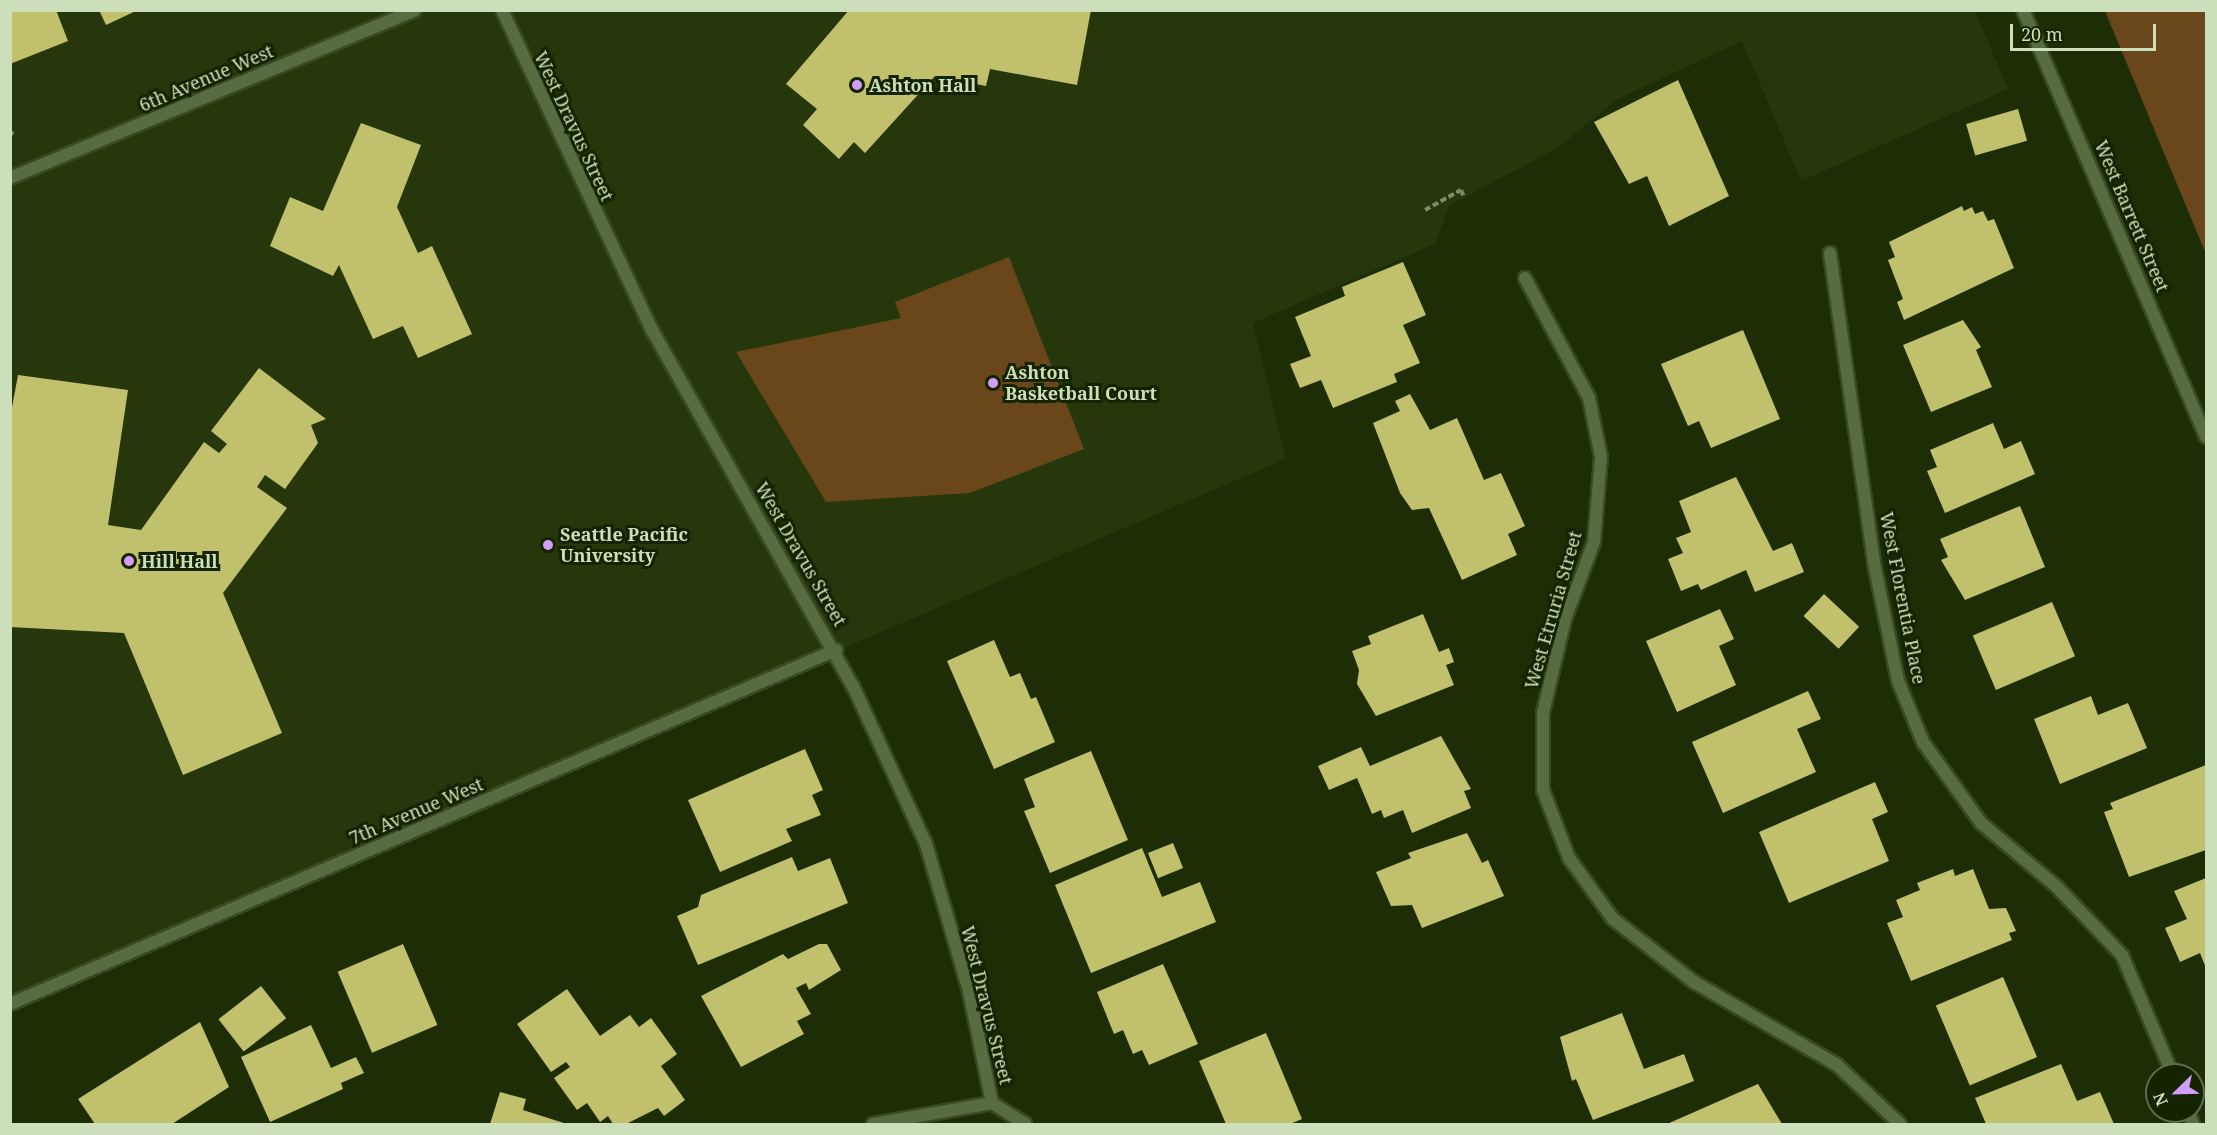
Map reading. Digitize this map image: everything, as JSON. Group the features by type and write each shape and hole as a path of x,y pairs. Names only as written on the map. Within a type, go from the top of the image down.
{"street":[{"name":"6th Avenue West","path":"10,178 415,10"},
{"name":"West Dravus Street","path":"502,10 652,330 836,650 926,844 969,991 992,1103 1025,1125"},
{"name":"West Barrett Street","path":"2023,10 2206,436"},
{"name":"West Florentia Place","path":"1830,254 1875,568 1898,681 1923,742 1981,823 2056,887 2122,955 2168,1063"},
{"name":"West Etruria Street","path":"1526,278 1589,398 1602,457 1594,542 1565,619 1543,713 1543,790 1569,858 1613,920 1694,982 1837,1065 1900,1125"},
{"name":"7th Avenue West","path":"10,1004 836,650"},
{"path":"873,1125 992,1103"}],"path":[{"path":"1425,210 1461,190 1464,197"}],"shaded area":[{"name":"Seattle Pacific University","path":"11,11 1975,11 2008,89 1801,181 1742,41 1616,100 1559,147 1449,206 1435,244 1253,323 1286,459 11,1004"},
{"path":"2105,11 2206,11 2206,254"},
{"path":"1009,257 1084,449 970,493 826,502 736,352 901,318 895,302"}],"building":[{"path":"10,10 56,10 68,41 10,64"},
{"path":"99,10 138,10 106,25"},
{"name":"Ashton Hall","path":"849,10 1091,10 1077,85 990,69 986,86 935,76 865,153 854,142 839,159 803,125 817,109 786,84"},
{"path":"1678,80 1729,196 1669,226 1647,176 1629,184 1594,122"},
{"path":"2018,109 2027,141 1975,156 1966,124"},
{"path":"361,123 421,145 397,207 418,253 432,246 472,334 418,358 403,326 373,339 339,265 333,276 270,246 290,197 323,211"},
{"path":"1962,206 1964,211 1972,207 1975,214 1983,211 1988,221 1994,219 2014,268 1904,320 1897,302 1903,299 1888,260 1895,257 1889,242"},
{"path":"1403,262 1426,315 1403,325 1420,363 1394,374 1397,382 1333,408 1321,380 1300,388 1290,364 1311,356 1295,317 1345,296 1342,287"},
{"path":"1963,320 1981,347 1976,350 1992,387 1931,412 1903,345"},
{"path":"1743,330 1780,419 1711,448 1699,421 1688,426 1661,364"},
{"name":"Hill Hall","path":"259,368 326,419 311,425 318,443 285,489 265,475 257,487 287,508 223,593 282,733 183,775 124,633 10,627 10,418 18,375 128,390 108,525 141,530 204,442 219,453 227,444 211,431"},
{"path":"1410,394 1430,430 1457,418 1484,480 1501,473 1525,526 1508,534 1517,555 1462,580 1429,508 1412,510 1400,493 1373,423 1400,411 1395,401"},
{"path":"1993,423 2004,449 2021,441 2035,474 1945,513 1927,471 1937,467 1930,450"},
{"path":"1736,477 1773,551 1792,543 1804,572 1755,592 1746,570 1701,590 1698,584 1681,591 1668,559 1683,553 1676,538 1691,532 1679,501"},
{"path":"2020,506 2045,567 1965,600 1941,560 1948,557 1940,539"},
{"path":"1824,594 1859,627 1839,649 1804,616"},
{"path":"2052,602 2075,656 1996,690 1973,636"},
{"path":"1720,609 1734,639 1719,646 1736,685 1677,712 1646,641"},
{"path":"1423,614 1439,652 1449,648 1454,662 1446,665 1454,685 1376,716 1357,684 1359,670 1352,651 1371,644 1368,636"},
{"path":"994,640 1010,677 1020,673 1031,699 1036,697 1055,742 994,769 947,661"},
{"path":"1808,691 1821,719 1797,729 1816,772 1723,813 1692,742"},
{"path":"2091,696 2098,715 2128,703 2147,748 2060,784 2034,719"},
{"path":"1441,736 1471,789 1464,791 1471,808 1412,833 1403,810 1384,818 1381,810 1372,814 1357,778 1329,790 1318,766 1361,747 1370,766"},
{"path":"805,749 823,790 812,795 821,815 786,829 792,841 720,872 688,800"},
{"path":"1091,751 1128,840 1050,873 1024,811 1035,807 1024,779"},
{"path":"2206,765 2206,850 2129,877 2104,812 2113,809 2110,803"},
{"path":"1875,782 1888,812 1872,819 1889,861 1789,903 1759,832"},
{"path":"1467,833 1482,863 1488,860 1504,896 1422,928 1412,905 1391,906 1376,872 1411,858 1408,853"},
{"path":"1173,843 1183,868 1158,878 1148,853"},
{"path":"1142,848 1162,897 1200,882 1216,922 1091,973 1055,885"},
{"path":"792,857 798,871 830,858 848,903 698,965 677,916 698,907 701,895"},
{"path":"1953,869 1955,876 1973,869 1989,909 2006,908 2016,931 2009,933 2012,940 1911,981 1887,923 1903,917 1896,900 1920,890 1917,883"},
{"path":"2206,878 2206,968 2200,953 2180,962 2165,928 2187,919 2174,891"},
{"path":"403,944 437,1025 372,1053 338,972"},
{"path":"819,944 827,944 841,970 809,990 806,983 796,988 811,1014 797,1021 804,1034 741,1067 701,996 783,954 788,959"},
{"path":"1163,964 1198,1044 1149,1065 1142,1050 1133,1054 1123,1030 1114,1034 1097,992"},
{"path":"2003,977 2037,1057 1970,1086 1936,1006"},
{"path":"261,986 286,1018 244,1052 218,1019"},
{"path":"567,989 600,1036 630,1015 639,1027 651,1018 677,1054 661,1066 685,1100 664,1116 658,1108 626,1124 613,1124 608,1116 600,1122 587,1103 577,1110 554,1078 570,1067 566,1062 551,1072 517,1024"},
{"path":"1622,1013 1644,1069 1684,1054 1694,1081 1593,1120 1576,1079 1572,1081 1560,1037"},
{"path":"200,1022 229,1087 172,1124 95,1124 78,1099"},
{"path":"311,1025 331,1068 356,1057 364,1073 341,1083 343,1089 270,1122 241,1057"},
{"path":"1266,1033 1302,1119 1290,1124 1226,1124 1199,1061"},
{"path":"2061,1064 2077,1101 2100,1092 2114,1124 1986,1124 1975,1098"},
{"path":"1758,1084 1782,1124 1667,1124"},
{"path":"500,1092 526,1099 523,1110 567,1124 490,1124"}],"place":[{"name":"Ashton Hall","path":"857,85"},
{"name":"Ashton Basketball Court","path":"993,383"},
{"name":"Seattle Pacific University","path":"548,545"},
{"name":"Hill Hall","path":"129,561"}]}
